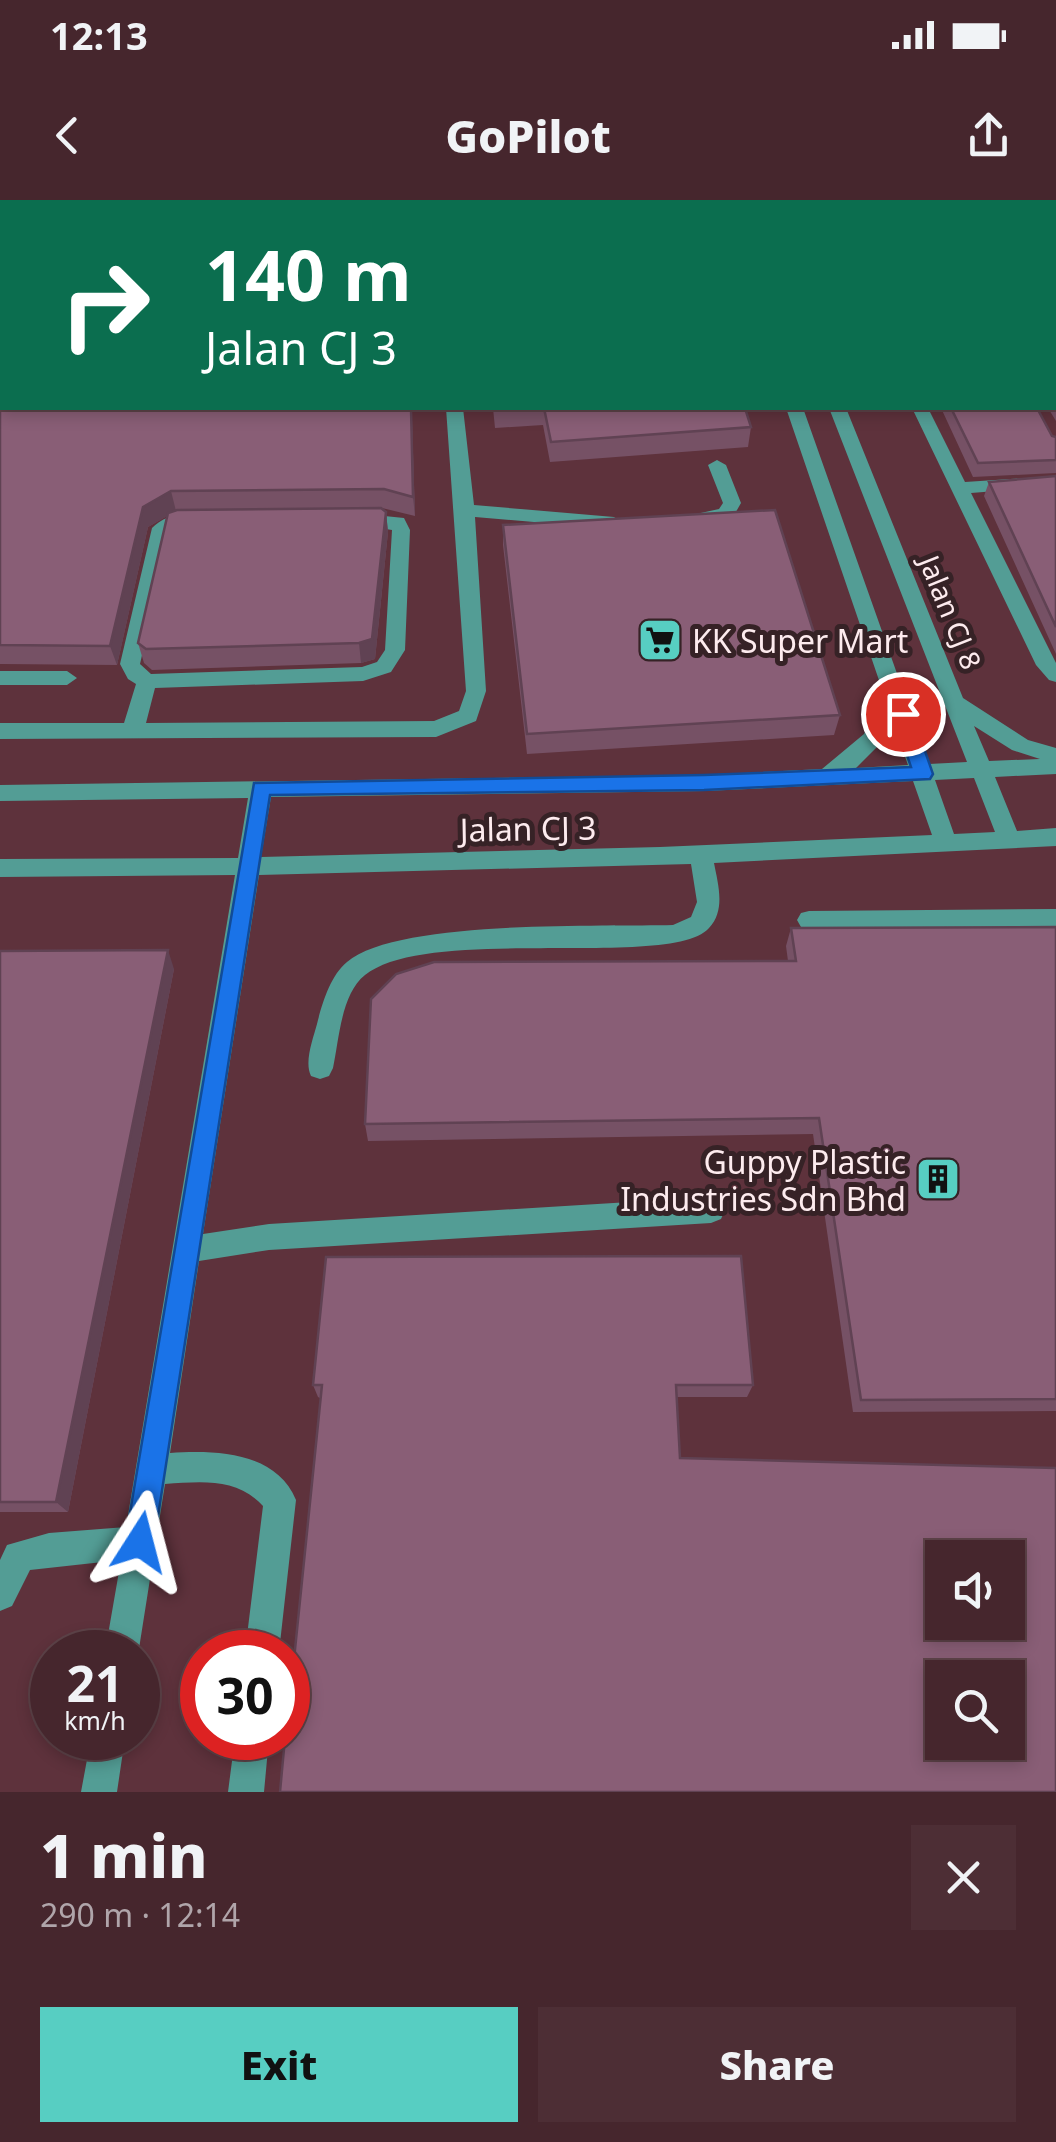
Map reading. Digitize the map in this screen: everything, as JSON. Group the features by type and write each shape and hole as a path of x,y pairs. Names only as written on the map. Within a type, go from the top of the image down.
{"street":[{"path":"0,731 436,729 468,716 476,691 454,410"},
{"path":"795,410 946,843"},
{"name":"Jalan CJ 8","path":"838,410 1009,840"},
{"path":"921,410 1046,665 1056,675"},
{"path":"674,522 709,520 726,514 732,503 717,464"},
{"path":"958,488 1056,480"},
{"path":"465,511 640,523"},
{"path":"216,520 178,520 161,528 130,664 135,674 148,681 363,674 384,668 395,650 402,530 397,522 386,518 330,519"},
{"path":"0,678 67,678"},
{"path":"133,730 148,681"},
{"path":"826,777 873,741 885,716 892,685"},
{"path":"955,703 1020,745 1056,756"},
{"name":"Jalan CJ 3","path":"0,792 704,783 1056,766"},
{"path":"126,1630 261,788"},
{"name":"Jalan CJ 3","path":"0,868 248,868 702,857 1056,836"},
{"path":"320,1068 342,988 358,966 384,954 450,944 676,935 700,924 709,902 702,857"},
{"path":"809,920 1056,918"},
{"path":"186,1250 268,1237 711,1210"},
{"path":"151,1468 229,1468 262,1478 280,1500 265,1630"},
{"path":"0,1594 19,1556 49,1548 140,1542"},
{"path":"99,1792 104,1760"},
{"path":"246,1792 250,1760"}],"building":[{"path":"0,410 411,410 413,497 384,489 171,491 143,507 110,646 0,645"},
{"path":"544,410 746,410 751,427 551,442"},
{"path":"952,410 1038,410 1056,437 1056,460 978,463"},
{"path":"1056,476 1056,627 989,482"},
{"path":"381,508 386,512 372,639 359,643 146,649 138,643 168,513"},
{"name":"KK Super Mart","path":"775,510 840,715 527,734 503,525"},
{"path":"1056,927 1056,1399 861,1400 819,1118 365,1124 371,999 396,974 434,962 796,961 791,928"},
{"path":"168,950 56,1502 0,1502 0,951"},
{"path":"741,1256 753,1385 676,1385 680,1458 1056,1468 1056,1792 280,1792 283,1760 310,1760 310,1630 297,1630 322,1385 313,1385 326,1257"}],"place":[{"name":"KK Super Mart","path":"660,640"},
{"name":"Guppy Plastic Industries Sdn Bhd","path":"938,1179"}],"route":[{"path":"140,1542 261,788 704,783 923,774 903,714"}]}
